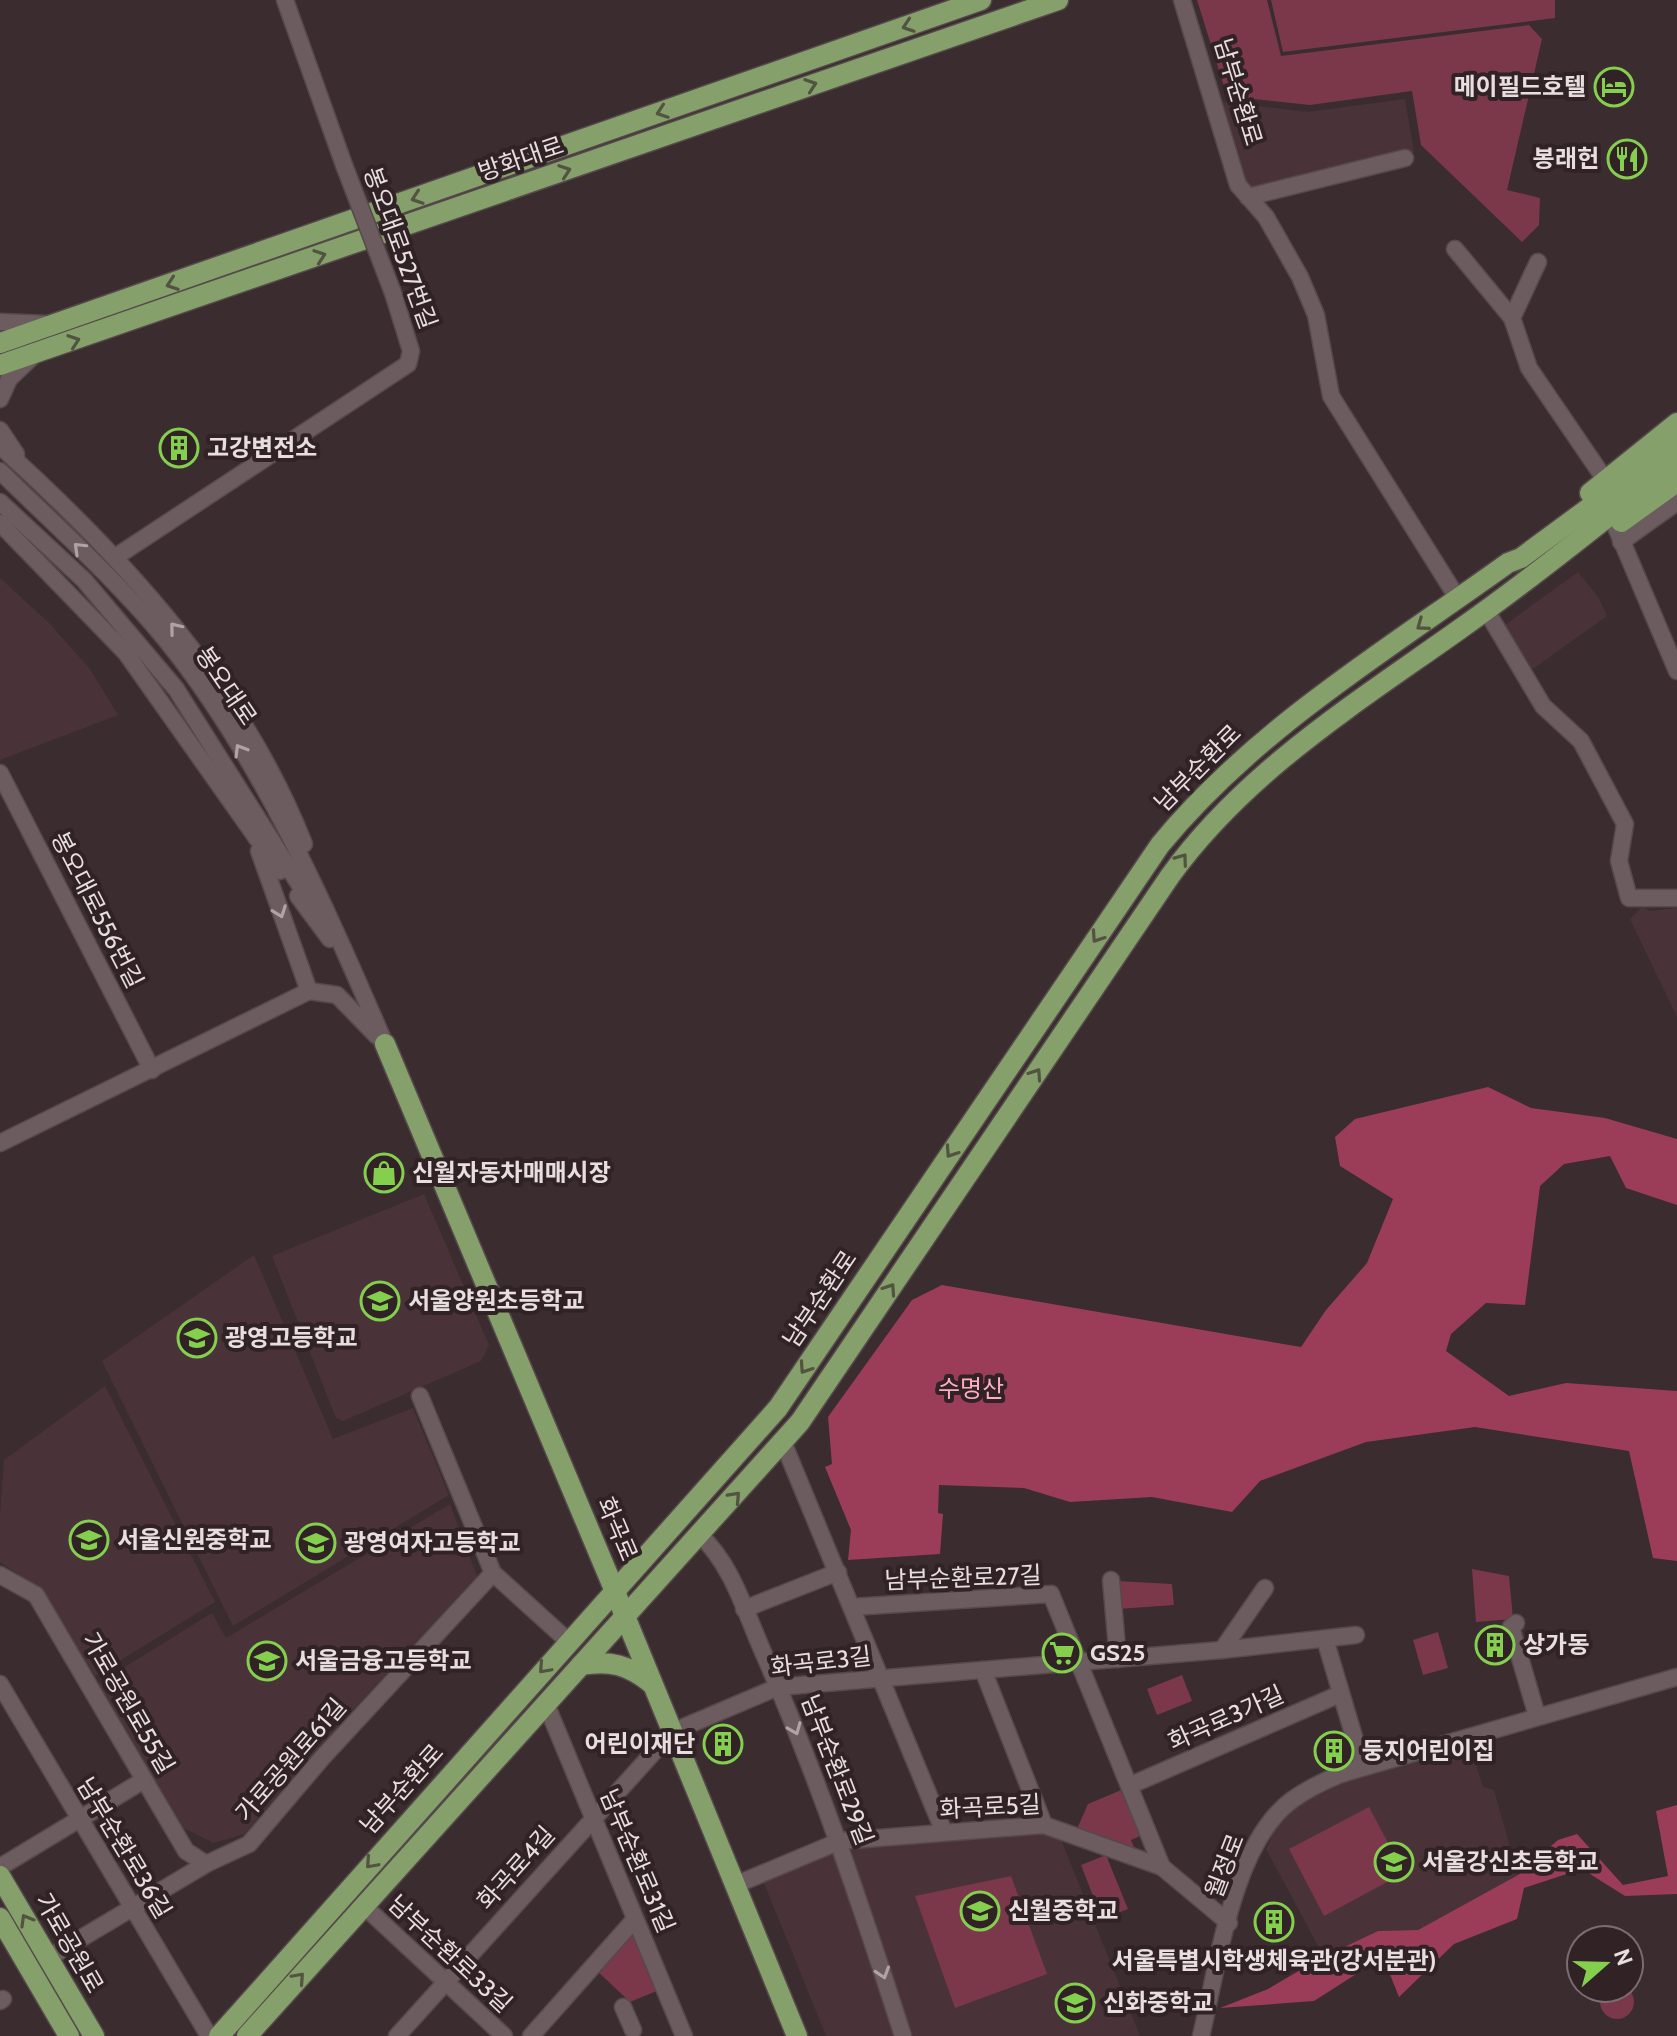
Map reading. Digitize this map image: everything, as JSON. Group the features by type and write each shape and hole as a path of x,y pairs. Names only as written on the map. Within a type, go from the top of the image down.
{"main road":[{"name":"방화대로","path":"0,343 981,0"},
{"name":"방화대로","path":"0,365 1058,0"},
{"name":"남부순환로","path":"1508,563 1517,550 1677,423"},
{"name":"남부순환로","path":"219,2036 778,1408 1160,845 1195,802 1269,735 1508,563 1534,549 1677,443"},
{"name":"남부순환로","path":"247,2036 783,1442 1193,844 1248,786 1300,743 1526,582 1677,461"},
{"name":"남부순환로","path":"1526,582 1618,534 1677,482"},
{"name":"화곡로","path":"385,1044 614,1589 797,2036"},
{"path":"679,1557 673,1556 670,1551 698,1513 696,1498"},
{"path":"564,1684 561,1676 580,1651 574,1644 566,1643"},
{"path":"581,1665 601,1662 625,1666 652,1683"},
{"name":"가로공원로","path":"0,1876 94,2036"},
{"name":"가로공원로","path":"0,1918 69,2036"}],"street":[{"name":"봉오대로527번길","path":"117,556 408,364 411,351 393,293 285,0"},
{"name":"남부순환로","path":"1182,0 1238,185 1266,217 1300,277 1316,315 1331,396 1458,599"},
{"path":"1248,197 1405,158"},
{"path":"1455,249 1512,318 1529,368 1606,481"},
{"path":"1512,318 1538,262"},
{"path":"0,322 56,324"},
{"path":"0,399 9,379 34,354"},
{"path":"0,430 25,469"},
{"path":"0,446 117,556 181,634 233,709 290,809 353,969"},
{"name":"봉오대로","path":"0,471 104,572 165,639 209,699 279,814 385,1044"},
{"name":"봉오대로","path":"0,502 84,580 176,689 353,969"},
{"path":"1677,502 1618,534 1677,671"},
{"path":"0,523 126,653 255,838 353,969"},
{"path":"0,530 24,545"},
{"path":"1486,610 1543,706 1581,741 1625,824 1619,861 1629,898 1677,898"},
{"name":"봉오대로556번길","path":"0,773 152,1070"},
{"path":"255,838 309,991"},
{"path":"0,1143 309,991 337,995 385,1044"},
{"path":"420,1396 493,1573 566,1643"},
{"name":"남부순환로27길","path":"783,1442 944,1832"},
{"name":"남부순환로29길","path":"700,1535 720,1554 778,1687 840,1841 903,2036"},
{"path":"744,1609 838,1572"},
{"name":"가로공원로61길","path":"48,1958 206,1864 249,1844 322,1758 493,1573"},
{"name":"가로공원로55길","path":"0,1575 36,1595 186,1851 206,1864"},
{"path":"1111,1580 1118,1659"},
{"path":"1222,1650 1265,1588"},
{"name":"남부순환로27길","path":"852,1607 1051,1594 1082,1662"},
{"path":"1516,1623 1511,1627 1537,1716"},
{"name":"화곡로3길","path":"672,1732 778,1687 1222,1650 1356,1635"},
{"path":"1325,1639 1363,1767"},
{"path":"1082,1662 1162,1867"},
{"path":"983,1670 1044,1825"},
{"name":"월정로","path":"1201,2036 1242,1876 1272,1820 1291,1800 1316,1785 1363,1767 1677,1677"},
{"name":"남부순환로36길","path":"0,1684 209,2036"},
{"name":"화곡로3가길","path":"1131,1785 1340,1694"},
{"name":"남부순환로31길","path":"546,1704 684,2036"},
{"name":"화곡로4길","path":"397,2036 672,1732"},
{"path":"0,1867 144,1780"},
{"name":"화곡로5길","path":"735,1885 840,1841 1044,1825 1162,1867 1229,1923"},
{"name":"남부순환로33길","path":"364,1906 504,2036"},
{"path":"531,2036 635,1919"},
{"path":"623,2007 633,2030"}],"shaded area":[{"path":"1197,0 1267,0 1281,56 1529,25 1542,39 1507,190 1540,198 1539,225 1522,242 1421,145 1412,91 1310,105 1227,96"},
{"path":"1271,0 1555,0 1555,18 1283,52"},
{"path":"1405,99 1414,152 1253,190 1242,178 1223,102 1308,112"},
{"path":"1578,572 1599,598 1607,616 1530,671 1502,627"},
{"path":"0,578 49,623 90,669 118,715 0,760"},
{"path":"1642,907 1650,911 1677,908 1677,1017 1630,919"},
{"name":"서울양원초등학교","path":"424,1194 489,1345 481,1361 343,1421 336,1418 272,1256"},
{"path":"254,1255 333,1439 413,1408 449,1495 233,1626 102,1361"},
{"path":"105,1386 215,1602 95,1676 41,1589 0,1562 0,1514 4,1460"},
{"name":"서울금융고등학교","path":"450,1504 477,1576 314,1752 244,1834 214,1843 183,1828 99,1683 212,1613 226,1638"},
{"path":"1472,1569 1509,1576 1513,1619 1476,1622"},
{"path":"1116,1581 1172,1584 1174,1605 1118,1609"},
{"path":"1438,1632 1448,1668 1423,1675 1413,1640"},
{"path":"1182,1675 1192,1701 1157,1715 1147,1689"},
{"name":"서울강신초등학교","path":"1470,1746 1483,1787 1494,1790 1518,1875 1418,1930 1378,1931 1324,1957 1266,1849 1275,1830 1299,1805 1342,1782"},
{"path":"1126,1788 1145,1834 1131,1840 1136,1852 1077,1829 1088,1804"},
{"path":"1369,1807 1404,1873 1324,1916 1289,1849"},
{"name":"신월중학교","path":"1041,1830 1060,1837 1140,2036 909,2036 851,1852 856,1846"},
{"path":"826,1851 838,1857 895,2036 826,2036 762,1878"},
{"path":"1106,1855 1128,1909 1102,1919 1081,1865"},
{"path":"1011,1876 1047,1974 955,2008 915,1896"},
{"path":"634,1928 659,1990 630,2002 596,1970"},
{"path":"1600,2004 1634,2004 1624,2018 1610,2018"}],"green space":[{"name":"수명산","path":"1488,1087 1531,1108 1605,1118 1677,1139 1677,1205 1626,1188 1610,1156 1564,1164 1540,1186 1525,1305 1486,1303 1451,1334 1446,1351 1509,1396 1566,1383 1677,1391 1677,1561 1653,1558 1629,1451 1475,1427 1366,1442 1260,1481 1232,1512 1152,1497 1070,1502 1024,1488 939,1485 938,1513 943,1514 940,1554 848,1560 851,1530 825,1467 832,1464 828,1417 912,1300 942,1285 1301,1347 1326,1310 1367,1263 1393,1199 1340,1166 1335,1137 1355,1119"},
{"path":"1677,1805 1677,1894 1625,1896 1582,1869 1524,1888 1517,1919 1454,1944 1399,1997 1383,1957 1314,2001 1220,2008 1268,1989 1319,1959 1378,1931 1418,1930 1518,1875 1558,1840 1577,1834 1623,1885 1668,1876 1656,1811"}],"place":[{"name":"메이필드호텔","path":"1614,87"},
{"name":"봉래헌","path":"1627,159"},
{"name":"고강변전소","path":"179,448"},
{"name":"신월자동차매매시장","path":"384,1173"},
{"name":"서울양원초등학교","path":"380,1301"},
{"name":"광영고등학교","path":"197,1338"},
{"name":"서울신원중학교","path":"89,1540"},
{"name":"광영여자고등학교","path":"316,1543"},
{"name":"상가동","path":"1495,1645"},
{"name":"GS25","path":"1062,1653"},
{"name":"서울금융고등학교","path":"267,1661"},
{"name":"어린이재단","path":"723,1744"},
{"name":"둥지어린이집","path":"1334,1751"},
{"name":"서울강신초등학교","path":"1394,1862"},
{"name":"신월중학교","path":"980,1911"},
{"name":"서울특별시학생체육관(강서분관)","path":"1274,1922"},
{"name":"신화중학교","path":"1075,2003"}]}
